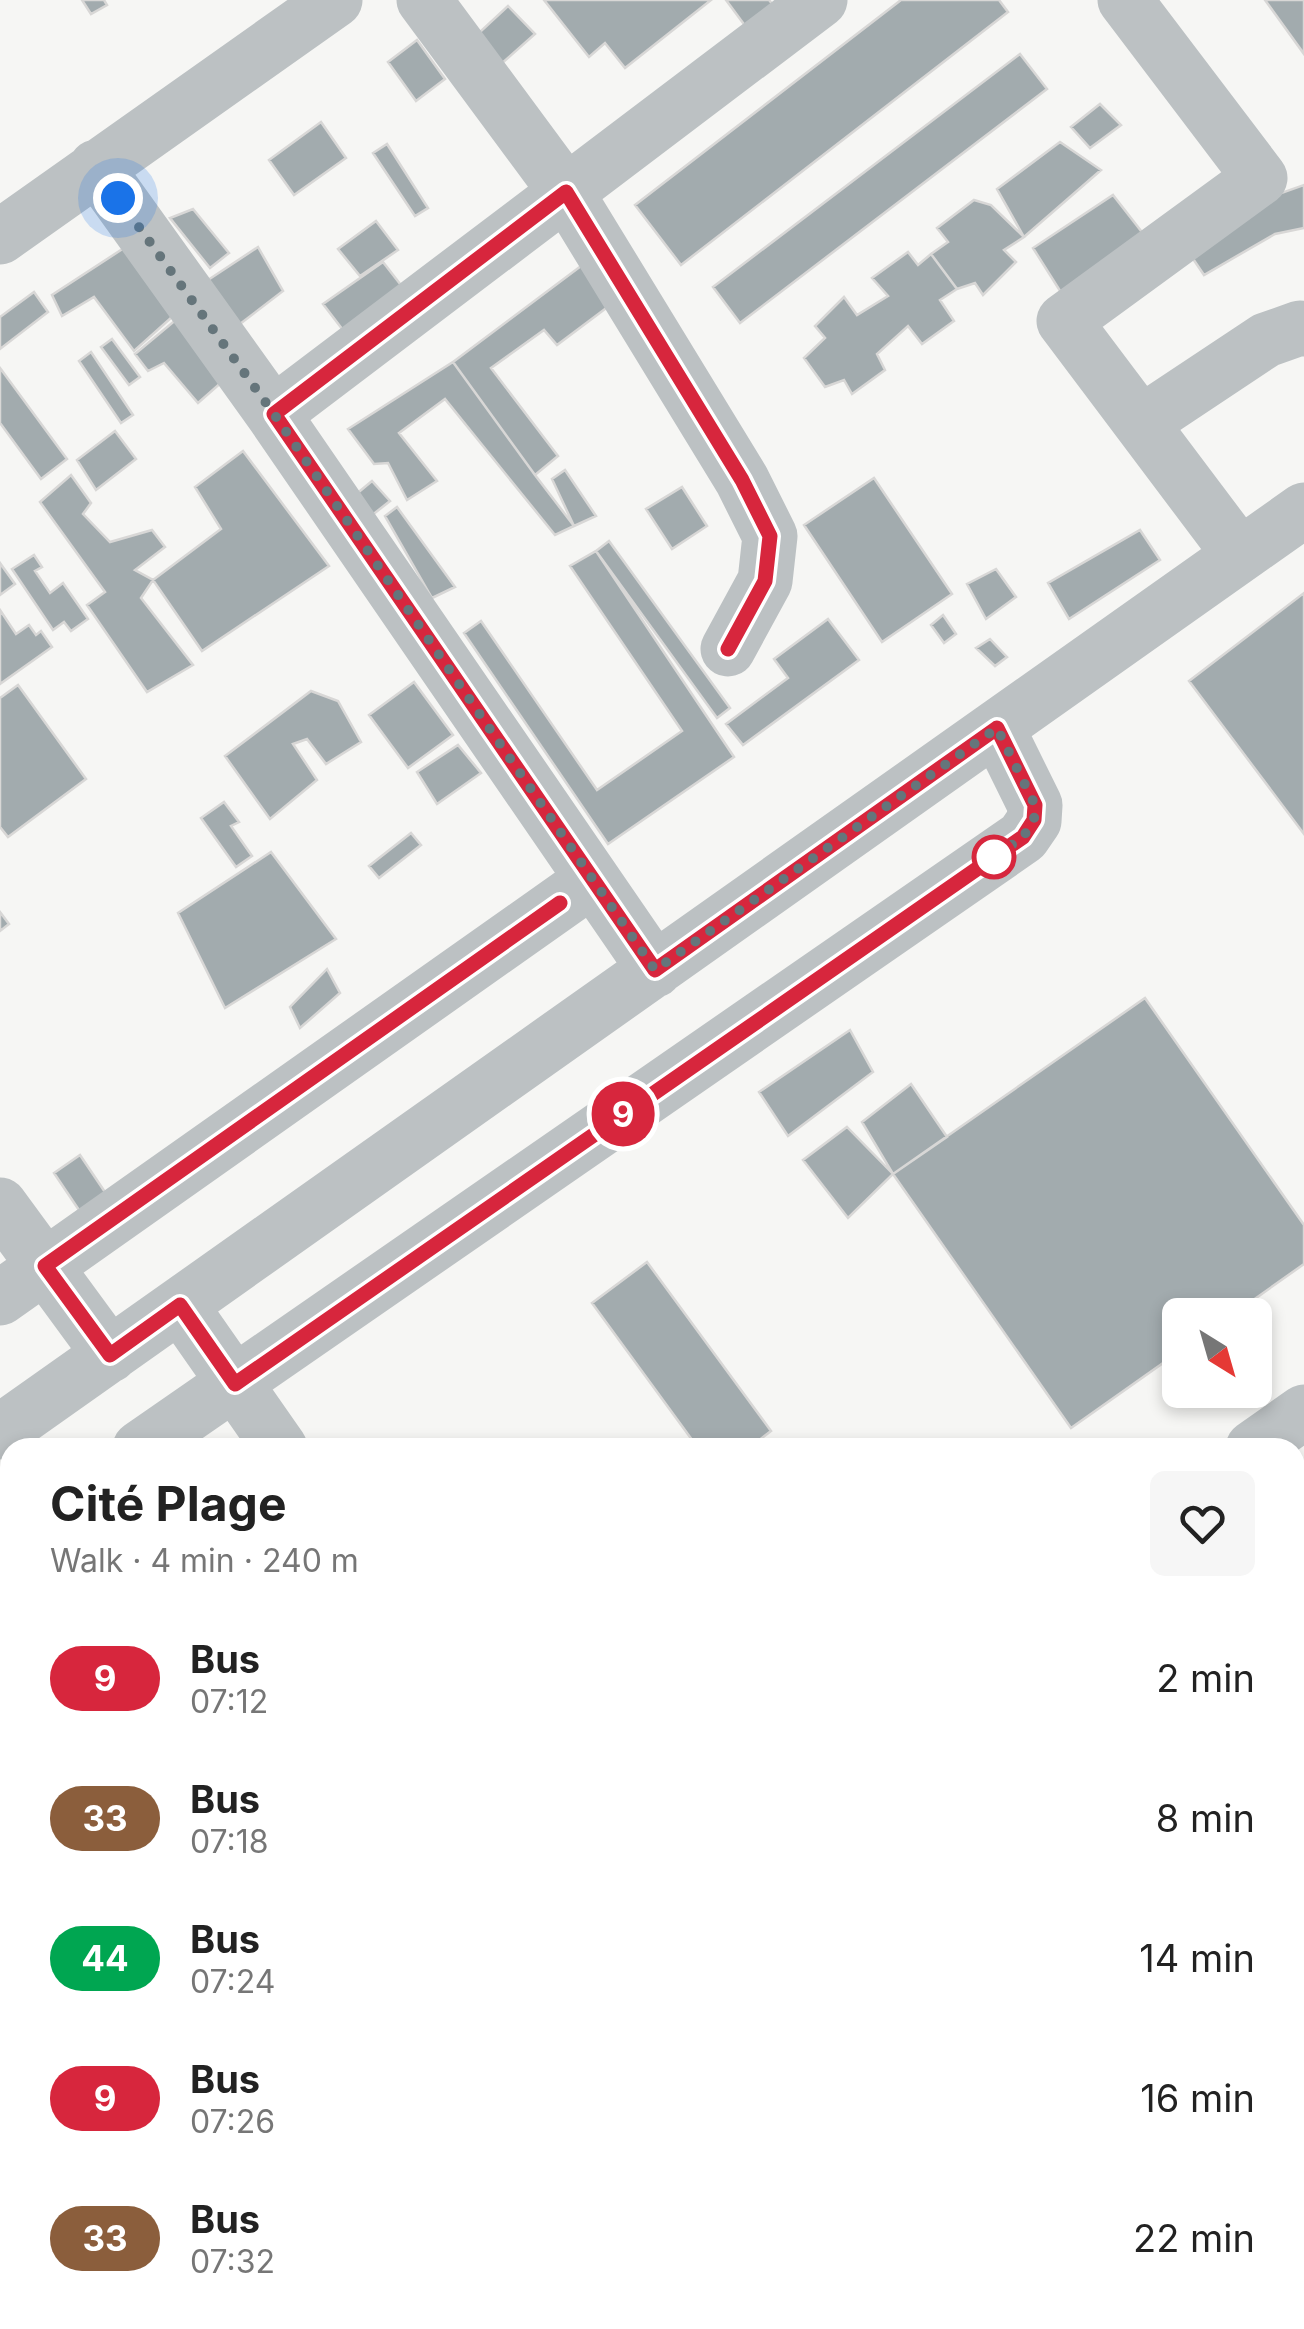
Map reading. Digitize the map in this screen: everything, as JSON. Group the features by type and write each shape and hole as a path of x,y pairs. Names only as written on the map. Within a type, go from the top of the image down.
{"street":[{"path":"0,237 335,0"},
{"path":"424,0 566,192 742,480 770,536 765,581 728,649"},
{"path":"274,414 820,0"},
{"path":"1125,0 1260,178 1064,320 1240,556"},
{"path":"96,167 274,414 655,970"},
{"path":"1142,423 1266,340 1304,329"},
{"path":"0,1432 1304,510"},
{"path":"155,1438 1023,837 1034,820 1035,805 997,728"},
{"path":"0,1298 592,880"},
{"path":"0,1205 110,1355"},
{"path":"180,1305 273,1438"},
{"path":"1268,1438 1304,1412"}],"building":[{"path":"82,0 104,0 107,5 91,14"},
{"path":"544,0 711,0 625,68 605,43 589,57"},
{"path":"726,0 769,0 773,5 746,27"},
{"path":"901,0 999,0 1008,12 681,265 635,205"},
{"path":"1265,0 1304,0 1304,54"},
{"path":"508,6 535,34 500,65 468,43"},
{"path":"417,40 445,79 416,101 388,62"},
{"path":"1020,54 1047,89 740,323 713,287"},
{"path":"1100,104 1121,125 1090,148 1071,127"},
{"path":"321,122 346,158 294,195 269,160"},
{"path":"1060,142 1101,170 1024,237 997,189"},
{"path":"387,144 428,208 415,216 373,153"},
{"path":"1304,185 1304,228 1275,234 1204,275 1183,244 1270,197"},
{"path":"1113,195 1145,236 1062,294 1033,248"},
{"path":"974,200 991,205 1024,237 1004,250 1016,262 983,295 975,283 957,289 931,254 948,242 937,228"},
{"path":"193,209 229,253 210,268 170,218"},
{"path":"376,221 398,250 360,276 338,249"},
{"path":"258,247 283,291 240,324 208,280"},
{"path":"124,248 172,317 134,351 94,297 62,316 52,295"},
{"path":"908,252 918,265 931,254 957,289 940,300 954,321 922,344 908,326 877,354 885,370 852,394 844,380 825,387 804,358 825,338 815,326 844,297 857,315 888,296 872,278"},
{"path":"383,262 404,289 346,334 323,304"},
{"path":"581,266 609,306 557,345 544,330 491,368 558,456 535,475 453,362"},
{"path":"34,292 48,312 0,349 0,317"},
{"path":"178,318 223,381 198,403 164,363 148,371 135,354"},
{"path":"112,339 140,377 129,385 101,347"},
{"path":"91,352 133,415 121,423 79,361"},
{"path":"453,362 574,526 555,535 445,399 399,433 437,481 407,500 388,463 374,464 348,429"},
{"path":"0,368 67,459 41,479 0,423"},
{"path":"115,431 136,459 96,490 77,460"},
{"path":"243,451 329,566 202,651 153,580 221,529 195,487"},
{"path":"565,470 596,516 574,526 552,479"},
{"path":"71,475 91,503 83,514 110,542 152,530 165,547 135,570 153,580 141,598 193,665 147,692 87,605 105,592 40,502"},
{"path":"874,478 952,594 882,642 804,525"},
{"path":"372,481 390,501 371,516 354,496"},
{"path":"682,487 707,526 672,549 646,509"},
{"path":"397,507 455,587 432,598 385,516"},
{"path":"1140,530 1160,560 1069,619 1048,583"},
{"path":"609,541 730,708 717,718 596,551"},
{"path":"596,551 734,757 608,844 464,633 481,621 597,790 682,731 570,566"},
{"path":"34,555 42,567 35,571 50,593 63,583 88,619 71,631 64,622 53,630 12,569"},
{"path":"0,563 15,584 0,595"},
{"path":"996,569 1016,597 986,619 967,584"},
{"path":"1304,593 1304,834 1189,681"},
{"path":"0,610 16,634 29,625 36,635 41,631 52,647 0,684"},
{"path":"943,615 956,634 944,643 931,625"},
{"path":"828,619 859,660 743,745 726,724 788,678 774,659"},
{"path":"990,639 1007,657 995,666 976,648"},
{"path":"414,682 453,735 408,768 369,715"},
{"path":"18,685 86,779 8,837 0,827 0,698"},
{"path":"311,691 338,701 361,742 326,764 307,739 293,744 317,780 270,819 225,756"},
{"path":"458,745 481,773 437,804 417,772"},
{"path":"224,802 239,822 231,826 252,856 236,867 201,818"},
{"path":"411,833 421,845 379,878 369,866"},
{"path":"271,852 336,939 225,1008 178,913"},
{"path":"0,912 9,924 0,931"},
{"path":"327,969 340,993 300,1028 290,1007"},
{"path":"1145,998 1304,1225 1304,1264 1256,1298 1162,1298 1162,1364 1071,1428 893,1174"},
{"path":"850,1030 873,1072 788,1136 759,1092"},
{"path":"911,1084 947,1137 893,1174 862,1122"},
{"path":"847,1127 893,1174 848,1218 803,1160"},
{"path":"80,1155 111,1201 85,1219 54,1173"},
{"path":"647,1262 771,1431 762,1438 691,1438 592,1303"}],"bus line":[{"name":"9","path":"560,903 45,1266 110,1355 180,1305 235,1384 1023,837 1034,820 1035,805 997,728 655,970 274,414 566,192 742,480 770,536 765,581 728,649"}],"route":[{"path":"118,198 274,414 655,970 997,728 1035,805 1034,820 1023,837 990,860 994,857"}]}
